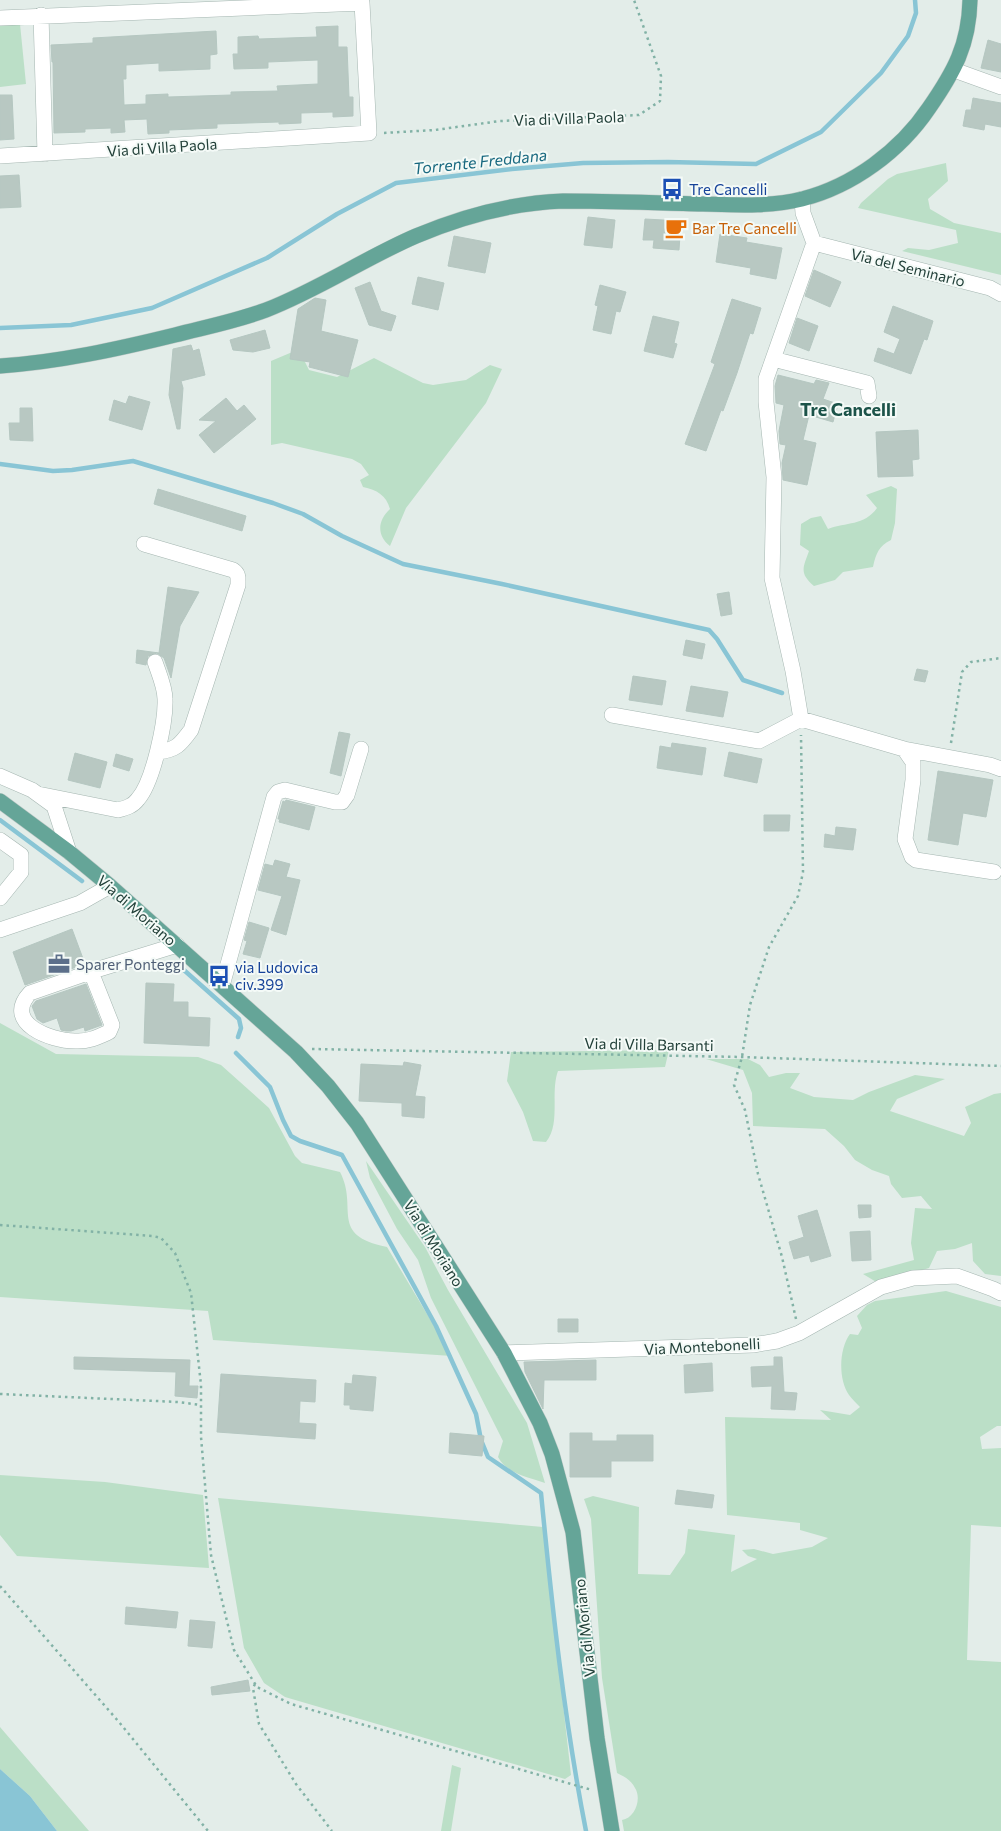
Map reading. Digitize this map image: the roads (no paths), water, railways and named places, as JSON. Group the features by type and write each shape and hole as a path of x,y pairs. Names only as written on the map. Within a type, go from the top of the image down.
{"main road":[{"path":"0,366 32,364 119,349 238,319 293,298 415,236 460,219 506,207 533,202 563,201 756,205 802,198 840,185 881,159 918,124 954,70 963,48 968,25 970,0"},
{"name":"Via di Moriano","path":"0,801 110,886 296,1052 328,1086 357,1123 504,1353 540,1423 552,1454 567,1506 578,1566 590,1680 605,1794 612,1831"}],"street":[{"name":"Via di Villa Paola","path":"0,156 369,134 362,3 41,16"},
{"path":"0,18 41,16 45,154"},
{"path":"954,70 1001,87"},
{"path":"801,719 793,671 772,578 774,477 766,402 766,379 814,244 803,213 802,198"},
{"name":"Via del Seminario","path":"814,244 990,288 1001,294"},
{"path":"773,359 867,384 869,396"},
{"path":"144,544 233,570 237,572 238,576 238,585 191,730 182,743 171,750 158,752"},
{"path":"38,794 118,810 129,807 139,799 149,778 162,738 166,702 155,662"},
{"path":"612,715 759,741 801,719 904,749 990,765 1001,769"},
{"path":"222,986 274,797 278,792 285,790 342,802 347,795 361,749"},
{"path":"904,749 913,762 913,780 904,839 912,857 916,860 994,872"},
{"path":"0,776 38,794 54,806 68,852"},
{"path":"0,840 21,855 20,872 0,898"},
{"path":"0,930 80,903 110,886"},
{"path":"91,972 112,1024 109,1032 94,1039 76,1042 56,1039 29,1027 21,1011 23,1000 30,994 91,972 177,945"},
{"name":"Via Montebonelli","path":"504,1353 753,1345 777,1341 799,1333 881,1287 913,1278 957,1276 1001,1293"}],"water":[{"path":"0,1769 30,1796 57,1831 0,1831"}],"waterway":[{"name":"Torrente Freddana","path":"0,328 71,325 152,308 267,258 337,214 396,183 512,169 583,163 756,164 821,132 881,73 908,36 916,13 915,0"},
{"path":"0,464 53,471 133,461 273,503 303,514 342,536 403,564 709,630 717,639 743,680 782,693"},
{"path":"0,820 82,881"},
{"path":"176,963 239,1019 241,1028 238,1037"},
{"path":"236,1053 270,1087 291,1136 300,1141 342,1155 436,1326 476,1414 481,1440 488,1457 541,1493 565,1705 586,1831"}],"place":[{"name":"Tre Cancelli","path":"672,189"},
{"name":"Bar Tre Cancelli","path":"676,228"},
{"name":"Sparer Ponteggi","path":"59,964"},
{"name":"via Ludovica civ.399","path":"219,976"}],"district":[{"name":"Tre Cancelli","path":"848,409"}]}
